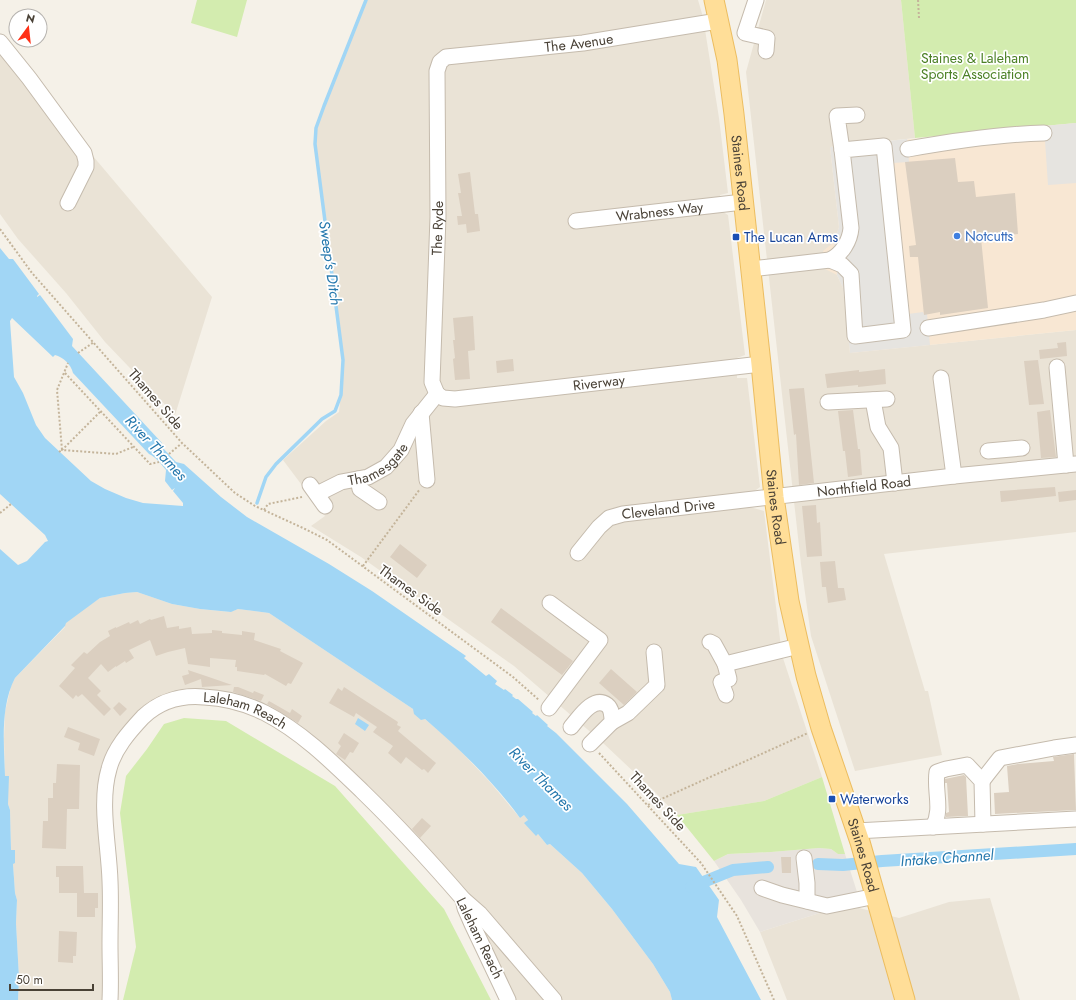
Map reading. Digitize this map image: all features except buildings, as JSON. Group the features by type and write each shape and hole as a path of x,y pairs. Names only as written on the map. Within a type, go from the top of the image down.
{"main road":[{"name":"Staines Road","path":"714,0 727,60 761,364 774,497 786,585 798,646 820,728 858,836 905,1000"}],"street":[{"path":"756,0 745,33 767,38 766,51"},
{"name":"The Avenue","path":"440,62 446,57 583,43 718,21"},
{"path":"0,42 29,78 84,153 86,167 68,203"},
{"name":"The Ryde","path":"437,394 432,382 438,217 437,71 440,62"},
{"path":"750,269 830,260 840,253 850,235 851,228 837,116 857,115"},
{"path":"908,149 945,142 1044,132"},
{"path":"830,260 842,265 851,274 855,336 903,330 884,146 841,146"},
{"name":"Wrabness Way","path":"576,221 743,202"},
{"path":"928,328 1044,310 1076,303"},
{"name":"Riverway","path":"437,394 443,398 455,399 761,364"},
{"name":"Northfield Road","path":"774,497 1071,464 1057,367"},
{"path":"942,378 954,476"},
{"name":"Thamesgate","path":"317,495 341,482 368,477 386,467 401,450 413,424 420,413 437,394"},
{"path":"828,402 880,399 878,427 891,448 895,483"},
{"name":"Thamesgate","path":"420,413 427,480"},
{"path":"988,451 1022,448"},
{"path":"1006,449 1008,471"},
{"path":"358,479 360,489 379,502"},
{"name":"Cleveland Drive","path":"578,552 599,527 609,518 623,514 774,497"},
{"path":"549,708 600,640 550,603"},
{"path":"710,642 714,644 725,664 729,679 722,682 726,694"},
{"path":"725,664 798,646"},
{"path":"590,744 612,722 628,713 657,685 654,652"},
{"name":"Laleham Reach","path":"110,1000 110,882 105,823 106,781 109,768 121,743 148,712 167,701 197,696 231,700 265,713 307,740 339,768 394,822 463,899 472,924 508,1000"},
{"path":"571,727 588,707 598,702 603,702 610,708 612,722"},
{"path":"982,781 1000,758 1076,745"},
{"path":"933,827 937,820 938,811 937,772 967,765 982,781 984,824"},
{"path":"858,836 933,827 1076,819"},
{"path":"804,858 807,883 807,900"},
{"path":"762,888 782,895 827,906 875,891"},
{"path":"463,899 480,914 554,1000"}],"path":[{"path":"918,0 919,18"},
{"name":"Thames Side","path":"0,229 32,273 182,443 235,493 255,506 327,540 513,677 549,708"},
{"path":"78,354 94,342"},
{"path":"60,451 57,390 68,364"},
{"path":"65,373 150,464 159,462"},
{"path":"60,451 100,412"},
{"path":"169,454 182,443"},
{"path":"60,451 116,454 133,447"},
{"path":"264,510 268,504 297,499 308,494 317,495"},
{"path":"363,566 414,497"},
{"path":"0,513 11,504"},
{"path":"647,805 820,728"},
{"name":"Thames Side","path":"590,744 701,863 737,916 774,1000"}],"shaded area":[{"path":"366,0 698,0 703,17 719,118 728,193 720,195 723,212 728,215 745,355 737,358 737,378 747,378 760,487 752,493 750,507 764,511 782,655 822,777 764,801 677,815 602,742 514,666 361,557 311,526 325,516 283,460 326,421 339,412 343,375 343,360 315,144 316,128"},
{"path":"766,0 901,0 915,138 830,147 839,227 834,242 837,275 843,288 850,353 1076,330 1076,532 884,554 925,691 928,691 942,755 855,771 811,636 801,564 746,72"},
{"path":"0,46 212,297 175,415 105,342 66,293 18,239 0,214"},
{"path":"1076,123 1076,330 850,353 843,288 837,275 825,269 823,251 834,242 839,227 830,147"},
{"path":"1076,123 1076,183 1048,185 1044,126"},
{"path":"907,139 909,162 892,163 908,314 923,312 924,314 927,314 930,345 850,353 843,288 837,275 834,242 839,227 830,147"},
{"path":"137,592 172,604 200,609 230,612 238,609 269,613 413,709 452,742 489,781 520,818 524,815 528,820 525,823 536,835 538,834 547,845 550,844 582,873 612,909 653,964 670,992 672,1000 514,1000 440,864 266,711 166,696 142,708 116,737 101,765 96,801 105,854 104,983 102,1000 18,1000 19,978 16,923 17,900 15,893 13,863 15,850 11,850 10,810 5,776 4,739 5,712 11,686 15,678 65,627 65,623 78,613 100,598"},
{"path":"819,848 831,849 838,854 845,854 857,892 856,901 859,908 826,911 760,932 741,900 714,861 728,854"},
{"path":"990,898 1020,1000 787,1000 760,932 826,911 859,908 899,918 949,902"}],"green space":[{"path":"197,0 247,0 237,37 191,23"},
{"name":"Staines & Laleham Sports Association","path":"901,0 1076,0 1076,123 915,138"},
{"path":"184,718 226,721 335,786 444,909 491,1000 123,1000 136,947 120,813 126,776 164,724"},
{"path":"822,777 845,854 838,854 831,849 819,848 728,854 714,861 677,815 764,801"}],"water":[{"name":"River Thames","path":"0,248 9,259 13,259 39,294 37,297 40,295 73,339 72,346 162,443 162,447 176,462 184,464 221,497 247,517 329,564 372,591 466,656 464,658 486,676 489,674 497,681 495,684 513,695 512,696 518,699 533,712 532,713 536,716 537,715 548,725 547,726 556,733 627,804 679,864 696,867 719,900 717,917 761,1000 672,1000 670,992 653,964 612,909 582,873 550,844 547,845 538,834 536,836 524,823 528,820 524,815 520,818 499,791 451,742 425,719 421,720 414,714 413,709 269,613 238,609 231,612 200,609 172,604 137,592 100,598 66,623 65,626 15,678 10,689 5,713 4,751 5,776 9,776 8,804 10,810 11,850 15,850 15,863 13,864 15,893 17,900 16,923 19,978 18,1000 0,1000 0,549 18,565 27,561 45,542 48,541 45,535 0,494","holes":["12,318 53,357 55,355 64,359 73,373 149,454 160,463 166,470 165,481 172,490 175,488 173,491 183,503 183,506 143,503 105,489 91,481 45,438 36,425 23,393 14,377 10,321"]},
{"path":"358,718 369,725 365,731 355,724"}],"waterway":[{"name":"Sweep's Ditch","path":"257,503 266,477 276,464 322,419 335,411 341,395 343,360 315,144 316,128 366,0"},
{"name":"Intake Channel","path":"818,864 843,865 882,861 1076,849"},
{"name":"Intake Channel","path":"691,887 733,870 768,867"}],"place":[{"name":"Notcutts","path":"957,236"},
{"name":"The Lucan Arms","path":"736,237"},
{"name":"Waterworks","path":"832,799"}]}
